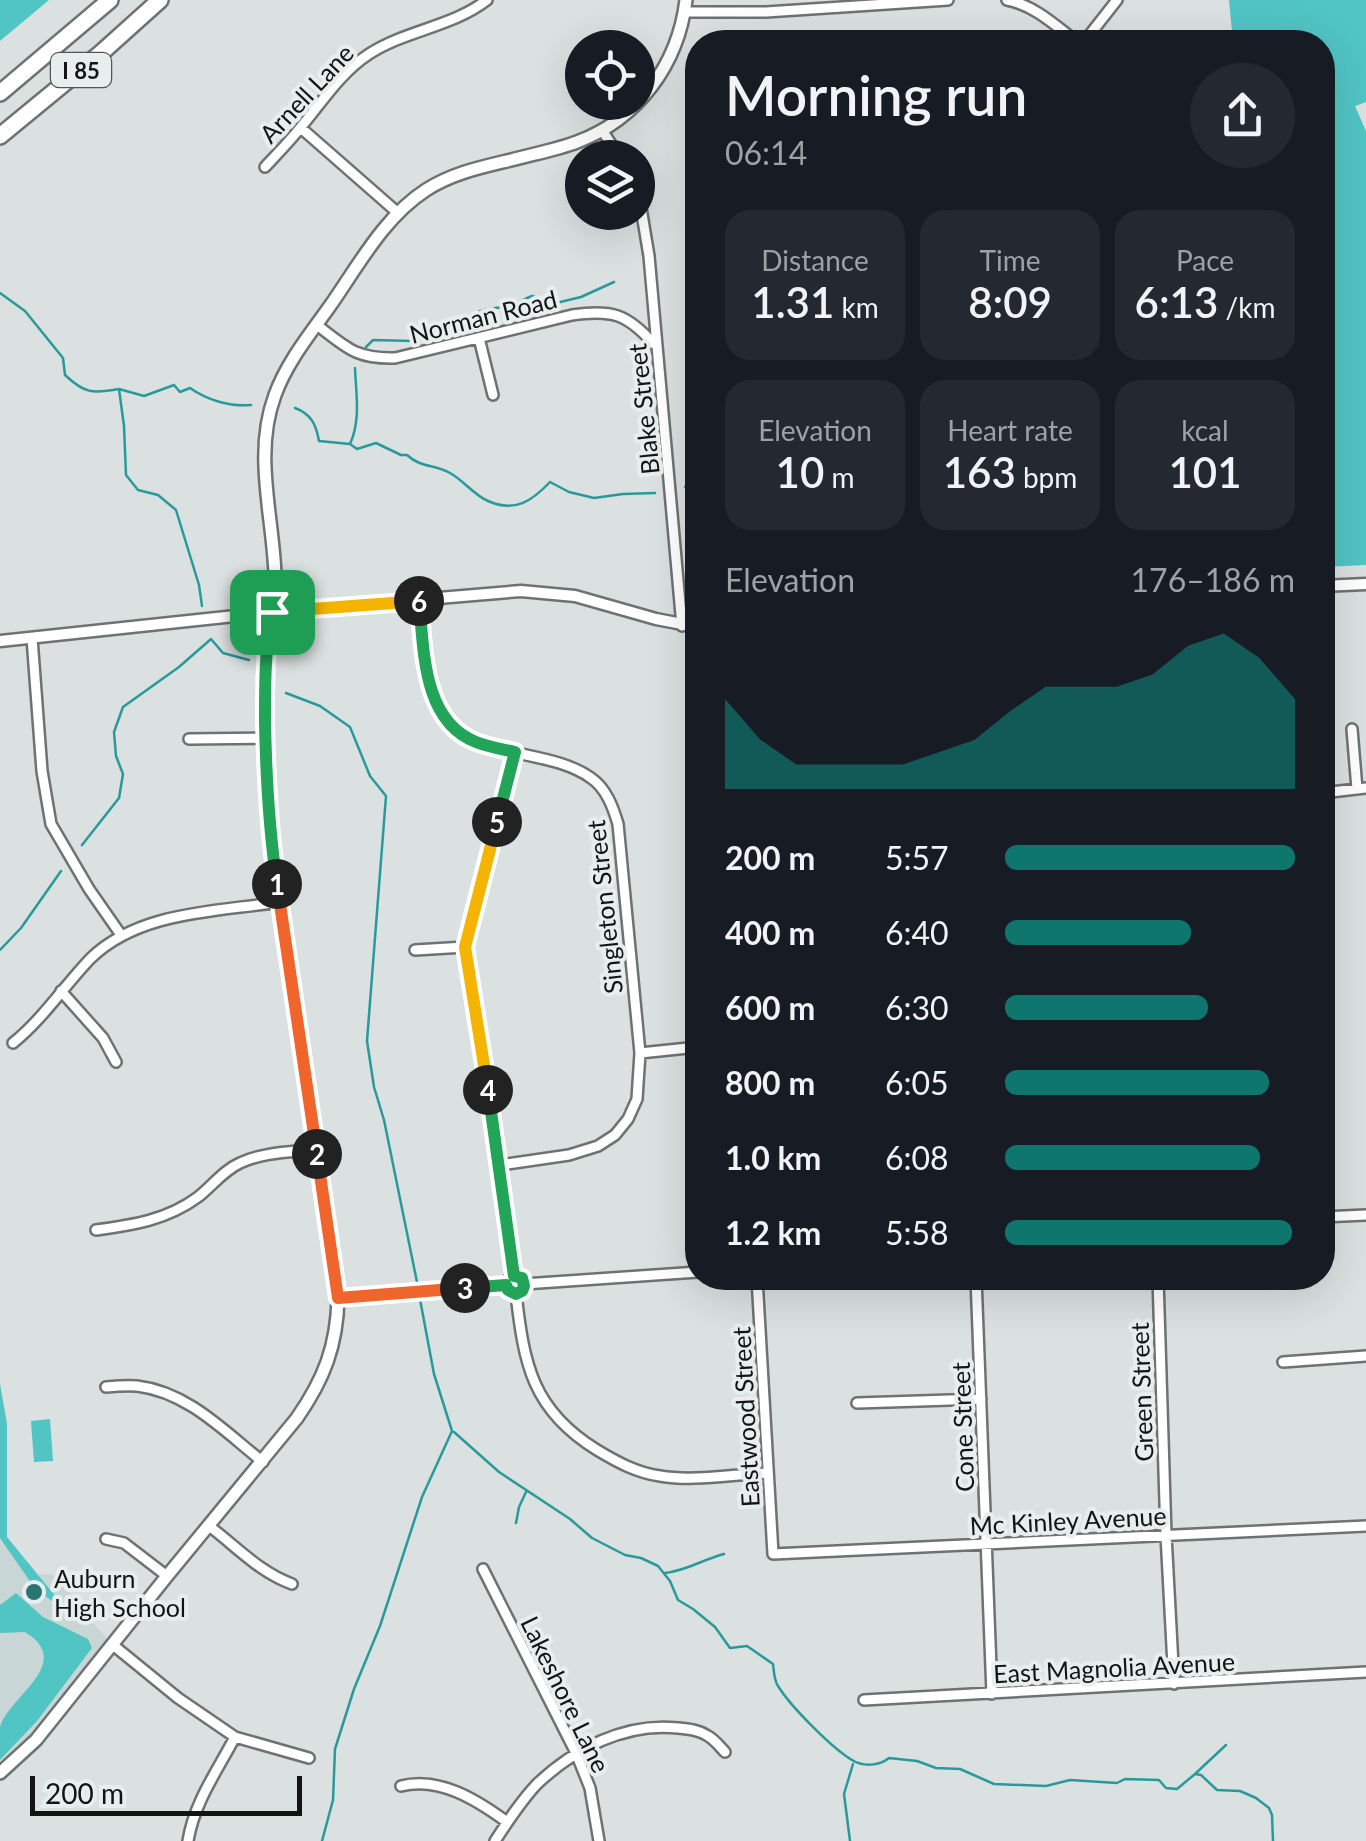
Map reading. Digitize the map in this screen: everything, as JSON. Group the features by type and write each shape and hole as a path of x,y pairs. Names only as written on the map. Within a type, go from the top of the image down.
{"highway":[{"name":"I 85","path":"0,93 110,0"},
{"name":"I 85","path":"0,136 160,0"}],"main road":[{"path":"0,1774 36,1740 263,1462 316,1390 334,1338 338,1298 270,834 265,666 274,571 264,460 265,433 280,382 398,213 444,179 570,145 602,130 635,106 661,74 678,38 686,6"}],"street":[{"name":"Arnell Lane","path":"265,167 328,92 366,55 405,36 456,19 487,0"},
{"path":"686,6 766,12 948,0"},
{"path":"1007,0 1036,12 1063,30"},
{"path":"1091,30 1117,0"},
{"path":"301,128 398,213"},
{"path":"602,130 608,140"},
{"name":"Blake Street","path":"645,230 682,626"},
{"name":"Norman Road","path":"317,325 354,353 395,358 572,315 612,312 640,328 656,346"},
{"path":"479,338 493,396"},
{"path":"1335,585 1366,584"},
{"path":"0,641 272,612 522,592 554,593 606,603 685,626"},
{"name":"Singleton Street","path":"419,600 427,674 442,713 457,730 476,742 573,769 593,779 612,803 618,824 640,1053 638,1100 615,1135 588,1150 500,1165"},
{"path":"32,638 42,771 51,824 88,890 121,935"},
{"path":"1335,792 1362,789 1352,729"},
{"path":"189,739 266,738"},
{"path":"514,1276 465,947 515,752"},
{"path":"12,1043 44,1014 93,956 121,935 152,922 279,902"},
{"path":"415,950 465,947"},
{"path":"61,992 102,1038 116,1062"},
{"path":"640,1053 685,1048"},
{"path":"96,1230 131,1226 184,1208 243,1161 317,1149"},
{"path":"1335,1216 1366,1215"},
{"path":"524,1284 685,1273"},
{"path":"514,1276 524,1284 516,1294 506,1285 514,1276"},
{"path":"338,1298 506,1285"},
{"name":"Eastwood Street","path":"758,1290 773,1554"},
{"name":"Cone Street","path":"976,1290 992,1694"},
{"name":"Green Street","path":"1158,1290 1174,1684"},
{"path":"516,1294 522,1348 532,1380 549,1408 576,1437 640,1472 683,1478 768,1473"},
{"path":"1283,1362 1366,1356"},
{"path":"106,1386 136,1386 184,1401 263,1462"},
{"path":"856,1404 981,1399"},
{"path":"209,1526 262,1570 292,1584"},
{"name":"Mc Kinley Avenue","path":"773,1554 1366,1526"},
{"path":"106,1539 124,1543 167,1576"},
{"name":"Lakeshore Lane","path":"483,1570 576,1753 590,1788 599,1841"},
{"path":"113,1645 178,1698 235,1737 309,1758"},
{"name":"East Magnolia Avenue","path":"864,1700 1366,1672"},
{"path":"495,1841 540,1782 576,1753 618,1734 649,1728 696,1730 725,1752"},
{"path":"188,1841 200,1800 235,1737"},
{"path":"400,1786 415,1782 455,1791 507,1822"}],"shaded area":[{"path":"0,0 49,0 0,41"},
{"path":"1229,0 1366,0 1366,102 1355,106 1366,131 1366,565 1335,566 1335,30 1232,30"},
{"name":"Auburn High School","path":"0,1384 7,1424 7,1537 35,1574 58,1575 80,1609 113,1645 0,1773"},
{"path":"0,1384 7,1424 7,1537 60,1606 36,1590 0,1538"},
{"path":"50,1419 53,1461 34,1462 31,1421"},
{"path":"16,1593 43,1617 88,1639 92,1648 37,1721 0,1760 0,1727 35,1680 44,1656 39,1644 25,1632 0,1633 0,1605"}],"waterway":[{"path":"366,347 373,340 413,341 461,330 480,311 509,306 532,296 556,303 614,282"},
{"path":"0,293 25,311 63,358 65,375 72,381 89,391 119,389 126,475 138,490 158,495 176,510 202,606"},
{"path":"350,444 357,416 355,368"},
{"path":"119,389 144,396 174,385 180,392 190,388 219,402 251,405"},
{"path":"295,408 312,420 319,441 350,444 357,449 376,443 450,473 483,498 498,504 522,503 550,482 594,498 655,493"},
{"path":"82,845 119,798 123,774 116,756 114,732 123,707 211,639 223,653 249,660"},
{"path":"286,693 320,706 350,727 370,776 386,796 367,1041 418,1287"},
{"path":"0,950 21,928 61,871"},
{"path":"322,1841 333,1800 335,1749 354,1689 380,1626 422,1497 452,1431 434,1374 419,1294"},
{"path":"454,1432 499,1472 592,1538 658,1566 678,1600 715,1627 730,1648 747,1646 773,1664 777,1684 792,1705 823,1737 856,1762 876,1764 889,1758 917,1761 936,1768 960,1769 994,1784 1046,1786 1070,1780 1117,1783 1125,1779 1159,1780 1166,1788 1177,1789 1195,1774 1201,1775 1217,1790 1240,1791 1269,1808 1273,1841"},
{"path":"516,1523 526,1492"},
{"path":"665,1573 724,1554"},
{"path":"1195,1774 1226,1745"},
{"path":"850,1841 844,1794 853,1764"}],"place":[{"name":"Auburn High School","path":"34,1592"}],"route":[{"path":"419,600 427,674 442,713 466,737 515,752 465,947 514,1276 524,1281 518,1294 510,1292 506,1285 338,1298 270,834 265,680 272,612 419,600"}]}
